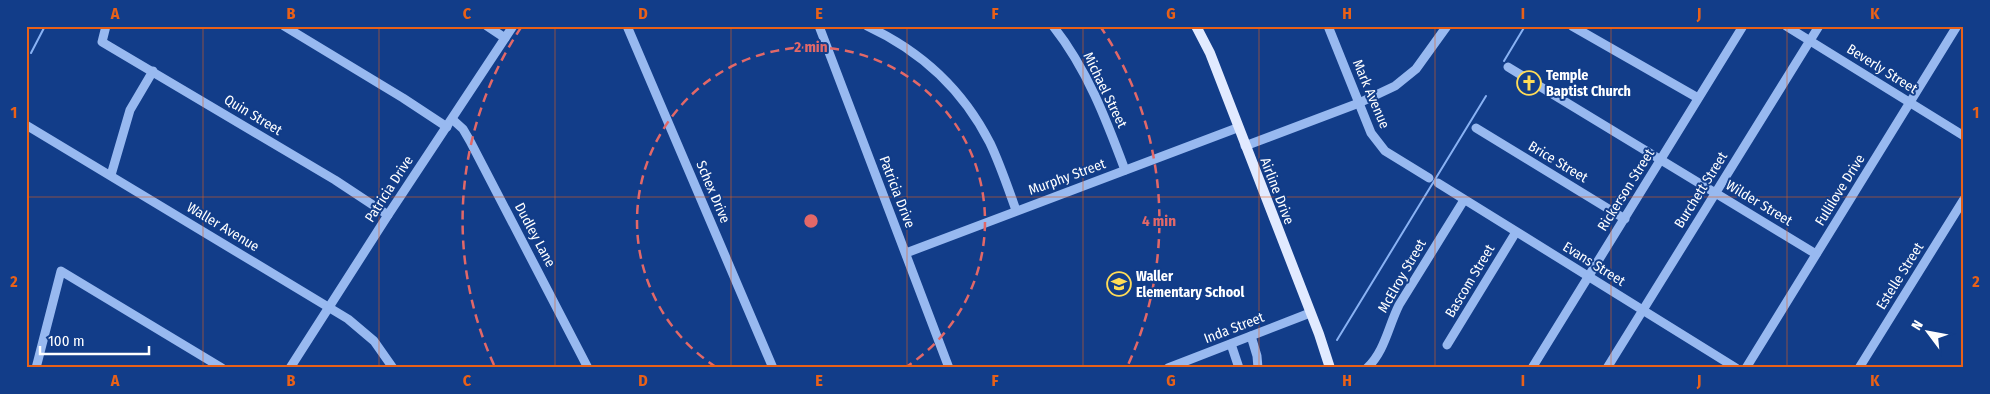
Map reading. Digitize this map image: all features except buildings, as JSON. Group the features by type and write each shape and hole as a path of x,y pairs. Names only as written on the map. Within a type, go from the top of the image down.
{"main road":[{"name":"Airline Drive","path":"1196,26 1210,53 1330,368"}],"street":[{"name":"Quin Street","path":"106,26 102,42 335,180 388,215"},
{"name":"Dudley Lane","path":"284,26 403,98 463,130 588,368"},
{"path":"487,26 505,38"},
{"name":"Patricia Drive","path":"290,368 513,26"},
{"name":"Schex Drive","path":"627,26 773,368"},
{"name":"Patricia Drive","path":"819,26 949,368"},
{"path":"868,26 895,40 920,57 947,81 963,99 989,142 1016,210"},
{"name":"Michael Street","path":"1053,26 1074,55 1091,86 1125,170"},
{"name":"Mark Avenue","path":"1328,26 1367,127 1380,146 1391,155 1429,178"},
{"path":"1245,146 1380,94 1405,79 1426,56 1447,26"},
{"path":"1572,26 1698,98"},
{"name":"Rickerson Street","path":"1532,368 1743,26"},
{"name":"Beverly Street","path":"1786,26 1964,136"},
{"name":"Burchett Street","path":"1607,368 1818,26"},
{"name":"Fullilove Drive","path":"1746,368 1958,26"},
{"name":"Wilder Street","path":"1508,67 1816,254"},
{"path":"111,175 130,110 153,71"},
{"name":"Waller Avenue","path":"26,125 330,307 366,332 394,368"},
{"name":"Murphy Street","path":"906,253 1237,128"},
{"name":"Brice Street","path":"1476,128 1625,219"},
{"name":"Evans Street","path":"1438,183 1736,368"},
{"name":"Estelle Street","path":"1859,368 1964,199"},
{"name":"McElroy Street","path":"1367,368 1380,353 1395,313 1464,200"},
{"name":"Bascom Street","path":"1447,345 1516,232"},
{"path":"36,368 61,271 222,368"},
{"name":"Inda Street","path":"1168,368 1310,313"},
{"path":"1251,336 1257,356 1258,368"},
{"path":"1231,344 1239,368"}],"waterway":[{"path":"31,53 45,26"},
{"path":"1504,61 1525,26"},
{"path":"1337,340 1486,96"}],"place":[{"name":"Temple Baptist Church","path":"1529,83"},
{"name":"Waller Elementary School","path":"1119,284"}]}
